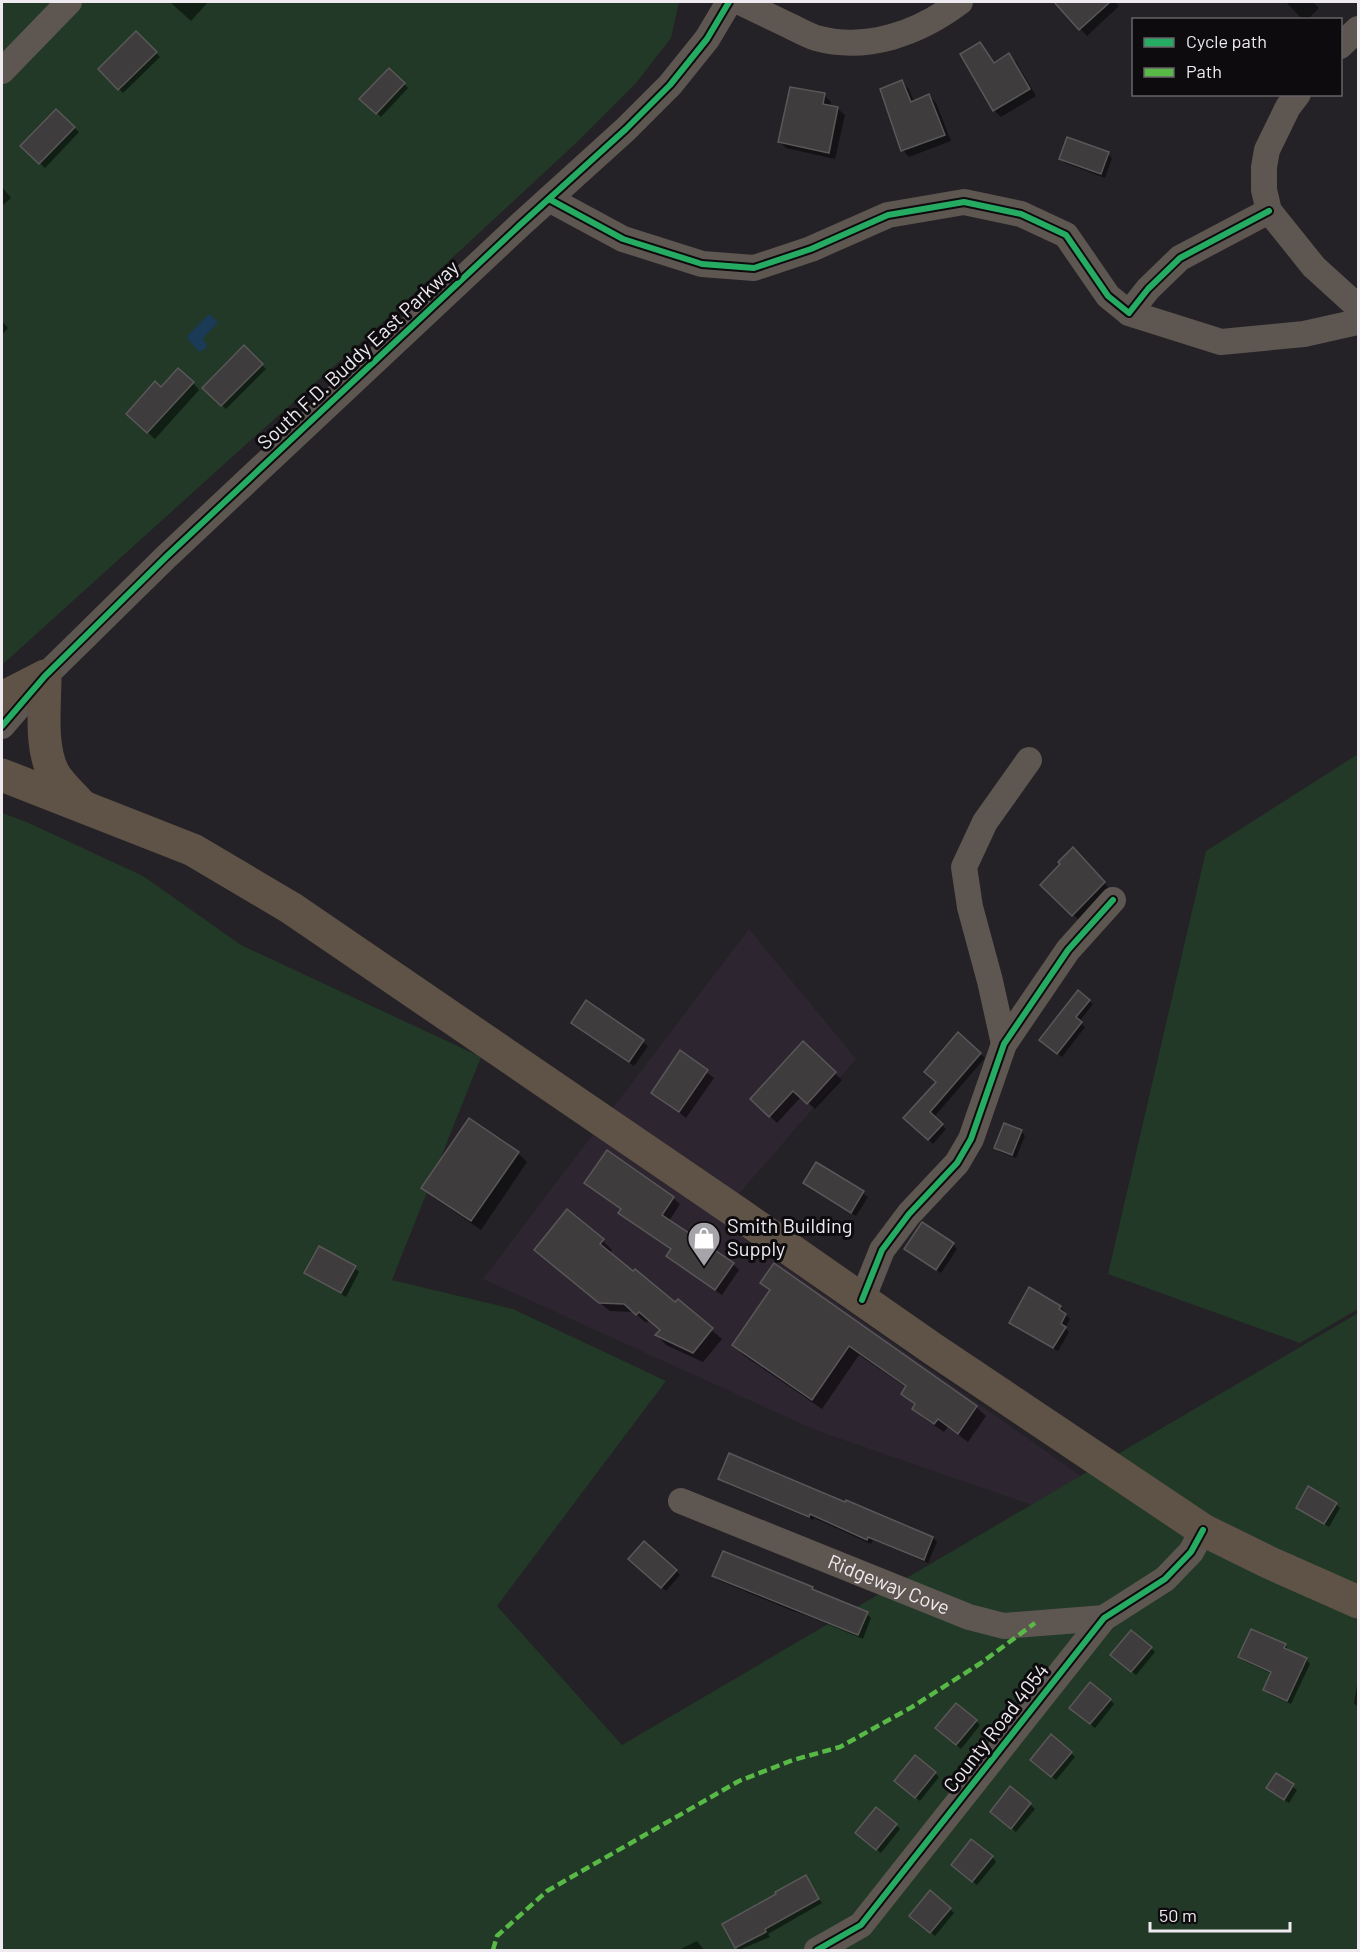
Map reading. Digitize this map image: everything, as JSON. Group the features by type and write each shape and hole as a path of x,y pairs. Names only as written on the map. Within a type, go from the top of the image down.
{"main road":[{"path":"2,698 45,676 47,756 55,776 83,808"},
{"path":"2,775 193,850 291,908 1046,1426 1203,1530 1268,1562 1359,1602"}],"street":[{"path":"2,71 69,2"},
{"name":"South F.D. Buddy East Parkway","path":"2,726 45,676 166,557 626,129 670,85 707,39 729,2"},
{"path":"740,2 814,37 839,43 870,42 898,36 960,2"},
{"path":"1342,45 1359,29"},
{"path":"1296,96 1288,107 1267,150 1264,190 1269,211 1314,267 1359,307"},
{"path":"549,199 623,239 702,264 754,268 811,249 888,215 964,202 1021,214 1066,235 1108,296 1129,313 1221,342 1304,334 1359,322"},
{"path":"1129,313 1148,289 1180,258 1269,211"},
{"path":"1004,1044 970,908 964,867 985,822 1029,760"},
{"path":"862,1300 882,1250 909,1214 957,1163 972,1139 1004,1044 1068,950 1113,900"},
{"name":"Ridgeway Cove","path":"681,1501 969,1617 1004,1626 1104,1618"},
{"name":"County Road 4054","path":"817,1950 861,1924 1104,1618 1165,1579 1191,1552 1203,1530"}],"shaded area":[{"path":"749,929 856,1059 717,1219 1102,1491 1078,1521 815,1430 483,1279"}],"green space":[{"path":"2,2 679,2 671,38 636,83 575,144 368,336 2,665"},
{"path":"1358,754 1358,1309 1300,1343 1108,1274 1206,851"},
{"path":"2,813 29,823 143,876 241,945 481,1057 392,1280 513,1309 666,1381 497,1606 622,1745 1358,1313 1358,1950 2,1950"}],"water":[{"path":"208,315 217,321 217,324 204,337 206,348 199,352 187,338"}],"building":[{"path":"1054,2 1110,2 1079,30"},
{"path":"136,31 157,52 118,90 98,69"},
{"path":"980,42 994,63 1009,53 1030,89 993,111 960,54"},
{"path":"389,68 405,83 376,114 359,99"},
{"path":"902,80 911,102 929,94 945,135 901,151 880,89"},
{"path":"790,87 825,93 823,104 838,107 829,153 778,142"},
{"path":"56,109 75,127 39,164 20,146"},
{"path":"1067,137 1109,152 1101,174 1059,159"},
{"path":"244,345 263,364 221,406 202,388"},
{"path":"178,368 194,382 147,433 126,414 155,381 161,387"},
{"path":"1073,847 1105,882 1072,916 1040,885"},
{"path":"1078,990 1090,1000 1076,1017 1082,1022 1057,1054 1039,1040"},
{"path":"586,1000 644,1040 629,1062 571,1023"},
{"path":"958,1032 981,1053 930,1112 943,1124 928,1140 903,1118 936,1082 924,1072"},
{"path":"803,1041 836,1072 807,1104 793,1091 769,1117 750,1099"},
{"path":"680,1050 708,1070 679,1112 651,1093"},
{"path":"469,1118 519,1152 471,1221 421,1188"},
{"path":"1004,1123 1022,1130 1012,1155 994,1148"},
{"path":"607,1150 674,1197 662,1215 734,1263 715,1290 666,1256 671,1249 618,1213 621,1209 584,1183"},
{"path":"816,1162 864,1191 851,1213 803,1183"},
{"path":"567,1209 604,1239 600,1244 633,1271 635,1269 675,1302 678,1299 713,1328 693,1353 655,1335 660,1330 639,1312 636,1315 624,1304 599,1303 534,1250"},
{"path":"922,1222 954,1243 936,1270 904,1249"},
{"path":"319,1246 356,1266 341,1293 304,1273"},
{"path":"774,1263 977,1406 958,1434 938,1419 934,1424 912,1409 915,1404 901,1394 906,1386 849,1346 812,1400 732,1345 770,1290 760,1283"},
{"path":"1029,1287 1061,1306 1059,1309 1066,1314 1061,1324 1066,1327 1053,1348 1009,1323"},
{"path":"729,1453 933,1537 924,1560 868,1537 867,1540 810,1514 809,1517 718,1479"},
{"path":"1308,1486 1337,1503 1324,1524 1296,1508"},
{"path":"644,1541 677,1570 661,1588 628,1559"},
{"path":"723,1551 868,1612 858,1635 712,1576"},
{"path":"1251,1629 1286,1644 1284,1648 1307,1658 1287,1701 1263,1690 1271,1672 1238,1657"},
{"path":"1131,1630 1152,1647 1131,1672 1110,1655"},
{"path":"1090,1682 1111,1699 1090,1724 1069,1708"},
{"path":"956,1703 977,1720 956,1745 935,1728"},
{"path":"1051,1734 1072,1752 1051,1777 1030,1760"},
{"path":"915,1755 936,1772 915,1798 894,1781"},
{"path":"1276,1773 1294,1784 1284,1800 1266,1788"},
{"path":"1010,1786 1031,1803 1011,1829 990,1812"},
{"path":"876,1807 897,1824 876,1850 855,1833"},
{"path":"971,1839 993,1856 972,1882 951,1865"},
{"path":"806,1875 819,1899 735,1948 722,1924"},
{"path":"930,1890 951,1908 930,1933 909,1916"}],"marked path":[{"path":"493,1950 497,1936 547,1891 739,1781 793,1760 840,1747 912,1707 981,1663 1035,1623"}],"cycle path":[{"path":"2,726 45,676 166,557 520,225 626,129 670,85 707,39 729,2"},
{"path":"549,199 623,239 702,264 754,268 811,249 888,215 964,202 1021,214 1066,235 1108,296 1129,313 1148,289 1180,258 1269,211"},
{"path":"862,1300 882,1250 909,1214 957,1163 971,1139 1004,1044 1068,950 1113,900"},
{"path":"817,1950 861,1925 1104,1618 1165,1579 1191,1552 1203,1530"}],"place":[{"name":"Smith Building Supply","path":"704,1267"}]}
